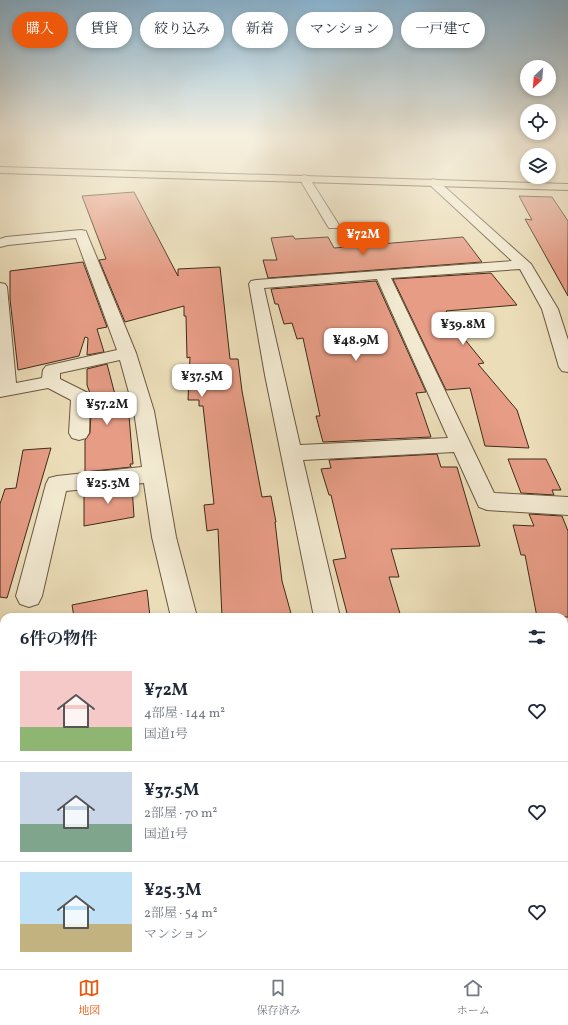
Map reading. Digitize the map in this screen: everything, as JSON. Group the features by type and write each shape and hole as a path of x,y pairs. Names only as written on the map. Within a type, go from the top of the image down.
{"highway":[{"path":"439,182 568,187"}],"street":[{"path":"307,182 333,225"},
{"path":"433,182 524,264 550,310 568,367"},
{"path":"0,244 6,241 81,234 126,353 144,411 164,537 183,613"},
{"path":"326,613 256,284 524,264"},
{"path":"382,275 487,501 568,506"},
{"path":"0,287 4,390 50,382 81,397 79,433"},
{"path":"50,382 52,370 126,353"},
{"path":"291,453 461,445"},
{"path":"29,596 57,484 155,474"}],"building":[{"path":"134,192 178,276 178,269 220,267 230,359 238,359 242,391 262,497 271,496 276,522 282,581 291,613 222,613 218,529 207,531 204,505 214,504 203,406 199,406 199,400 188,400 190,357 187,358 186,316 184,316 184,306 125,322 99,260 106,259 82,196"},
{"path":"519,196 552,197 568,221 568,296 525,219 532,220"},
{"path":"293,236 295,239 328,237 334,248 463,237 482,262 268,278 263,260 277,260 271,238"},
{"path":"83,262 107,327 97,329 104,352 87,355 88,338 85,337 79,356 18,370 10,299 10,271"},
{"path":"491,273 517,305 446,311 468,335 462,336 484,363 478,364 517,410 529,448 485,446 470,388 446,390 393,279"},
{"path":"376,281 426,392 416,393 431,437 323,442 316,416 320,416 303,338 297,339 292,323 284,324 278,304 275,304 271,289"},
{"path":"107,364 118,406 128,404 133,464 130,464 131,467 85,472 85,440 90,433 91,411 93,410 91,396 87,385 87,369"},
{"path":"51,448 7,598 0,597 0,504 5,489 16,488 23,450"},
{"path":"437,454 441,467 457,467 480,546 391,549 399,577 389,577 400,613 347,613 333,560 346,558 331,495 329,495 321,469 331,468 329,460"},
{"path":"508,459 546,459 561,490 552,490 554,495 521,493"},
{"path":"132,486 134,517 84,526 84,491"},
{"path":"529,514 562,516 568,531 568,613 536,613 525,555 521,555 513,525 534,526"},
{"path":"147,590 150,613 73,613 72,605"}]}
